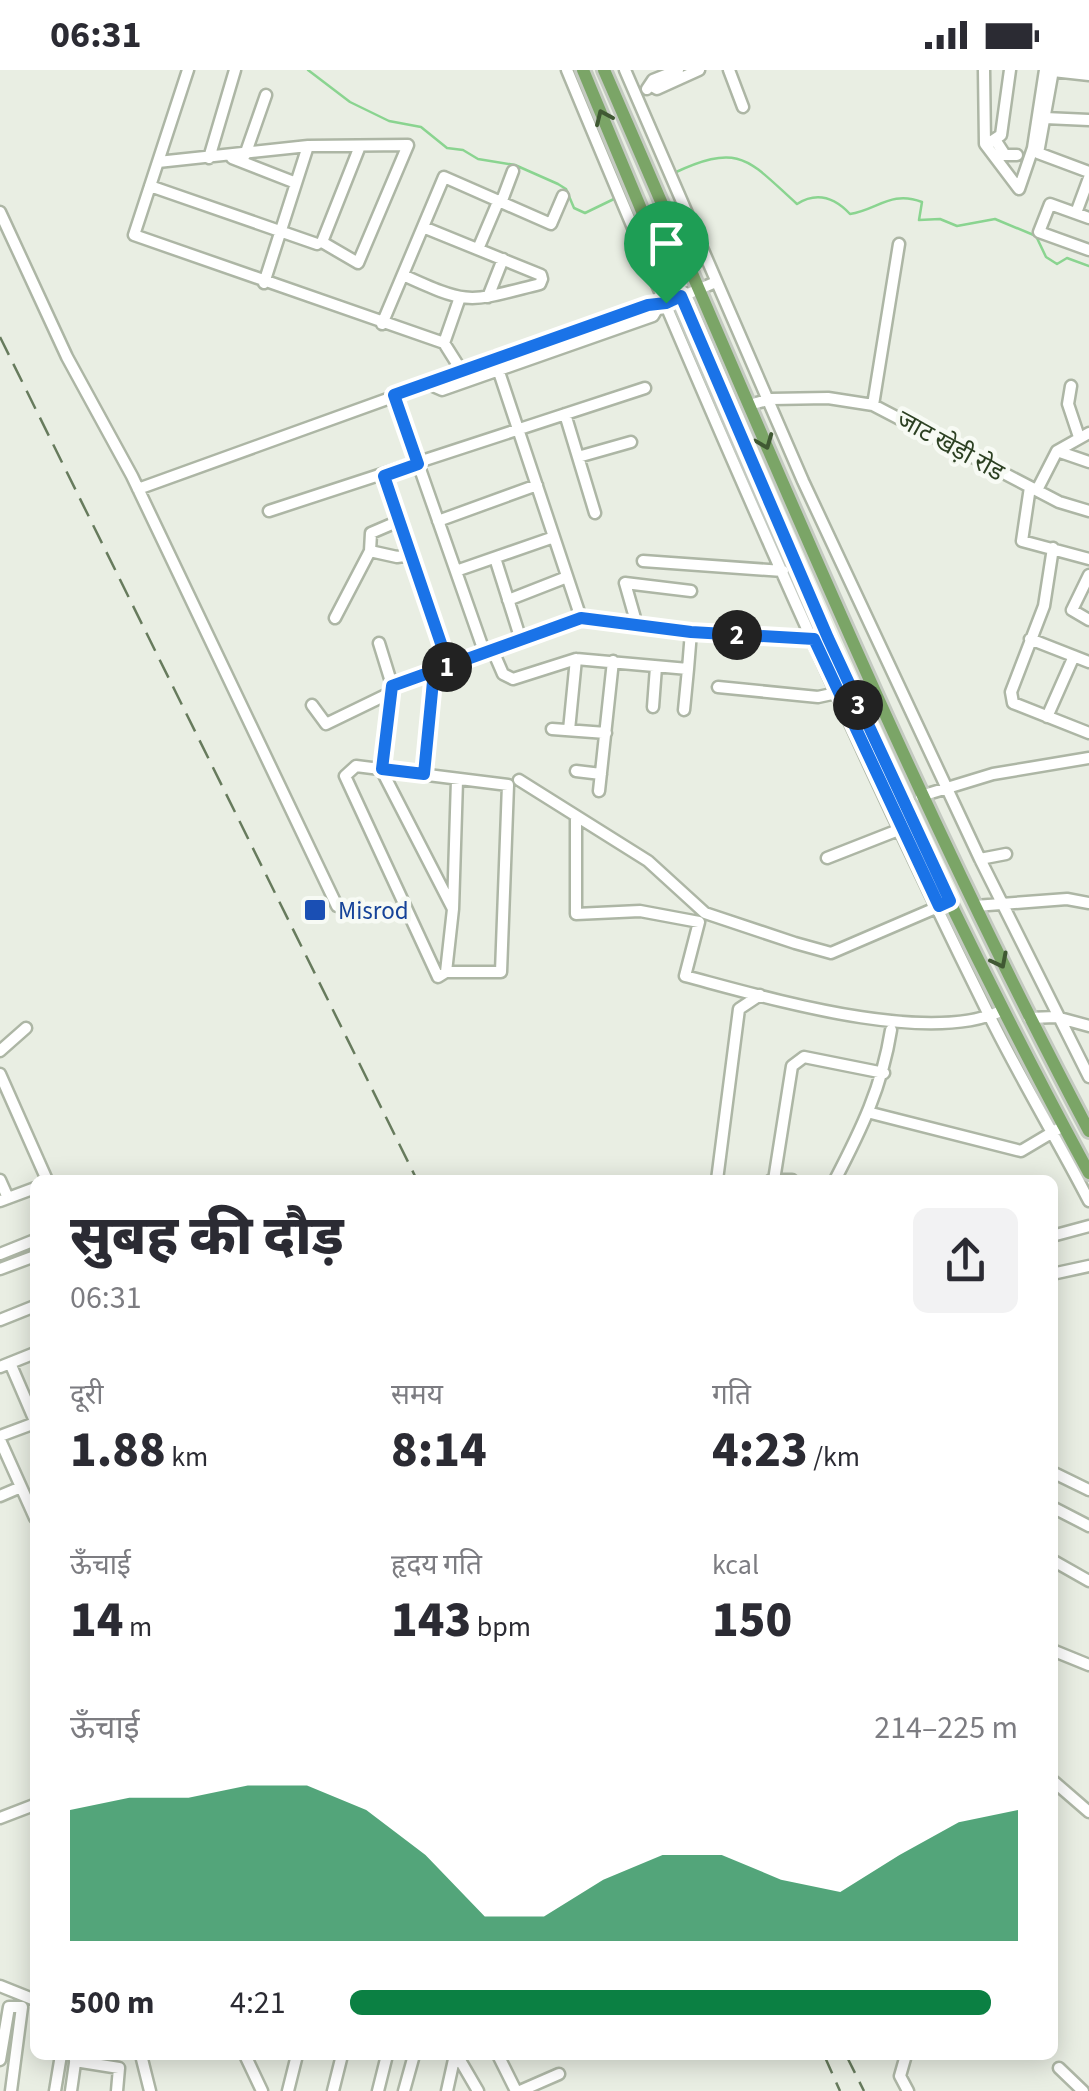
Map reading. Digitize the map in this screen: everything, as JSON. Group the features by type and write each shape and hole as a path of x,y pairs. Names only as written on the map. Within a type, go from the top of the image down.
{"main road":[{"path":"582,70 681,296 821,638 907,826 995,1014 1058,1129 1089,1173"},
{"path":"604,70 921,796 1089,1131"}],"street":[{"path":"188,70 134,236 444,343 461,370"},
{"path":"209,158 235,70"},
{"path":"567,70 662,304 783,571 821,638"},
{"path":"625,70 716,282 771,398 803,481 980,859 1089,1077"},
{"path":"652,86 653,80 678,70"},
{"path":"652,86 657,89 700,70"},
{"path":"729,70 743,107"},
{"path":"984,70 991,143 1022,189 1022,158"},
{"path":"991,143 1001,135 1010,70"},
{"path":"1002,164 1022,158 1033,148 1045,70"},
{"path":"1076,214 1089,175 1038,153 1053,71 1089,74"},
{"path":"636,94 652,86"},
{"path":"246,155 266,95"},
{"path":"1046,118 1089,120"},
{"path":"991,143 1005,155 1022,158"},
{"path":"158,162 308,146 408,145 358,263 322,242 360,146"},
{"path":"264,284 308,146"},
{"path":"230,157 296,183"},
{"path":"478,249 514,171"},
{"path":"382,324 444,177 551,224 563,196"},
{"path":"150,186 317,244"},
{"path":"1034,199 1089,218"},
{"path":"1050,204 1039,232 1089,250"},
{"path":"0,212 66,357 138,490 337,906"},
{"path":"403,275 459,300 488,297 542,279 541,275 423,227"},
{"path":"873,405 899,244"},
{"path":"488,297 503,259"},
{"path":"138,490 494,357 648,305 662,304 716,282"},
{"path":"444,343 459,300"},
{"path":"426,383 442,390 652,316 662,304"},
{"path":"494,357 581,618"},
{"path":"1071,386 1068,404 1084,435 1057,451 1033,489 1022,541 1089,558"},
{"path":"269,511 645,388"},
{"path":"394,395 456,571 489,652 503,674 513,679 576,659 688,669"},
{"name":"जाट खेड़ी रोड","path":"750,405 771,398 828,398 873,405 1033,489 1089,512"},
{"path":"566,414 595,513"},
{"path":"578,457 631,442"},
{"path":"1057,451 1089,462"},
{"path":"384,476 449,667"},
{"path":"438,521 537,486"},
{"path":"335,618 370,551 371,533 399,522"},
{"path":"456,571 554,537"},
{"path":"1053,548 1044,606 1012,692 1012,703 1089,734"},
{"path":"370,551 397,557 410,555"},
{"path":"495,558 520,640"},
{"path":"643,561 783,571"},
{"path":"1089,574 1072,612 1089,620"},
{"path":"508,600 567,576"},
{"path":"637,625 626,583 692,592"},
{"path":"312,704 326,724 434,671 581,618 691,632 821,638"},
{"path":"684,710 691,632"},
{"path":"1030,638 1089,662"},
{"path":"379,642 392,689 382,769 453,910"},
{"path":"1047,716 1074,656"},
{"path":"569,730 576,659"},
{"path":"599,791 613,661"},
{"path":"654,707 656,667"},
{"path":"424,774 434,671"},
{"path":"718,687 818,697 845,691"},
{"path":"552,728 606,733"},
{"path":"921,796 946,786 1089,758"},
{"path":"356,766 424,774 508,785 502,972 446,972 438,977 345,776 356,766"},
{"path":"576,771 601,774"},
{"path":"446,972 453,910 457,780"},
{"path":"519,780 648,861 705,913 831,953 944,904"},
{"path":"576,818 576,914 640,911 699,922 685,976 760,996 911,1023 945,1025 995,1014"},
{"path":"827,858 907,826"},
{"path":"980,859 1006,854"},
{"path":"975,906 1002,902 1089,903"},
{"path":"718,1175 738,1009 760,996"},
{"path":"1029,1018 1056,1016 1089,1026"},
{"path":"0,1051 26,1028"},
{"path":"837,1175 870,1113 884,1073 892,1030"},
{"path":"773,1175 792,1066 797,1059 804,1057 884,1073"},
{"path":"0,1074 5,1100 44,1175"},
{"path":"870,1113 1021,1151 1058,1129 1089,1201"},
{"path":"0,1180 4,1199 30,1190"},
{"path":"1058,1234 1089,1226"},
{"path":"0,1254 30,1242"},
{"path":"0,1269 30,1258"},
{"path":"1058,1273 1089,1266"},
{"path":"0,1320 30,1312"},
{"path":"30,1354 5,1365 30,1412"},
{"path":"30,1424 0,1438 2,1452 30,1507"},
{"path":"1058,1475 1089,1490"},
{"path":"0,1496 21,1487"},
{"path":"1058,1513 1089,1529"},
{"path":"1058,1563 1089,1581"},
{"path":"1058,1652 1089,1665"},
{"path":"1058,1785 1089,1812"},
{"path":"0,1818 30,1807"},
{"path":"0,1986 30,1998"},
{"path":"0,2060 9,2008 22,2007 11,2091"},
{"path":"55,2091 60,2060"},
{"path":"71,2091 76,2060"},
{"path":"85,2060 119,2068 117,2091"},
{"path":"142,2060 150,2091"},
{"path":"249,2060 263,2090"},
{"path":"288,2091 296,2060"},
{"path":"333,2091 341,2060"},
{"path":"378,2091 386,2060"},
{"path":"404,2091 413,2060"},
{"path":"447,2091 455,2060"},
{"path":"459,2060 478,2091"},
{"path":"501,2060 518,2091 560,2074"},
{"path":"905,2060 900,2076 908,2091"},
{"path":"1059,2068 1083,2091"}],"waterway":[{"path":"308,70 350,102 389,121 421,127 447,148 463,150 478,159 515,165 558,184 566,189 574,208 585,213 616,198"},
{"path":"674,173 715,159 742,160 767,176 797,204 825,198 850,214 893,199 911,199 922,202 919,220 940,219 957,226 995,219 1036,236 1046,257 1057,264 1067,258 1089,266"}],"railway":[{"path":"0,337 415,1175"},
{"path":"826,2060 840,2091"},
{"path":"848,2060 864,2091"}],"place":[{"name":"Misrod","path":"315,910"}],"route":[{"path":"666,303 648,305 494,357 394,395 418,464 384,476 449,667 434,671 424,774 382,769 392,686 434,671 449,667 581,618 691,632 814,639 939,906 950,901 828,638 681,296 666,303"}]}
